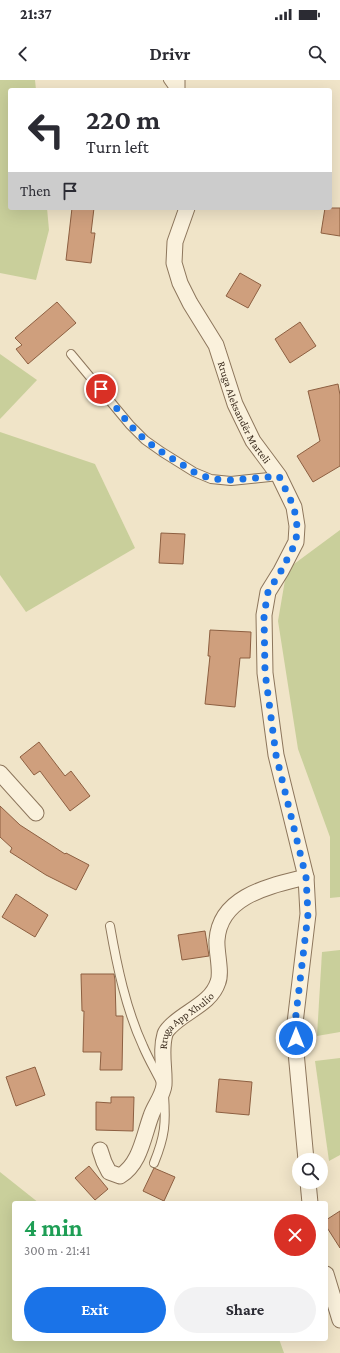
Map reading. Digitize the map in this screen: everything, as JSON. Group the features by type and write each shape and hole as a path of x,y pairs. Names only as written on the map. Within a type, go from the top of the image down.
{"street":[{"name":"Rruga Aleksandër Marteli","path":"185,210 175,242 174,263 180,283 190,303 216,345 235,404 253,442 279,476 294,507 297,526 296,542 268,592 264,615 265,672 276,755 306,877 308,914 295,1023 296,1052 305,1153"},
{"path":"0,773 36,813"},
{"name":"Rruga App Xhulio","path":"100,1150 104,1162 110,1172 120,1176 128,1171 139,1153 151,1115 164,1087 163,1046 165,1032 178,1019 198,1006 213,993 219,981 217,940 220,923 231,907 245,896 270,886 306,877"},
{"path":"309,1189 310,1201"},
{"path":"328,1281 340,1320"}],"lane":[{"path":"168,80 174,88"},
{"path":"71,354 130,425 145,440 194,472 211,479 231,480 279,476"},
{"path":"110,926 119,973 127,1001 143,1046 164,1087 165,1130 160,1149 154,1163"}],"green space":[{"path":"0,80 35,80 36,88 8,88 8,210 47,210 49,230 36,280 0,273"},
{"path":"0,354 37,380 0,419"},
{"path":"0,432 95,464 135,548 26,612 0,575"},
{"path":"340,530 340,897 330,898 330,837 298,749 278,621 285,580 290,567"},
{"path":"340,950 340,1032 317,1036 322,952"},
{"path":"340,1058 340,1155 329,1161 328,1153 315,1061"},
{"path":"0,1172 36,1201 12,1201 12,1341 280,1341 284,1353 0,1353"}],"building":[{"path":"340,208 340,236 321,233 325,210"},
{"path":"72,210 94,210 91,233 95,233 91,263 66,260"},
{"path":"240,273 261,285 248,308 226,296"},
{"path":"57,302 76,323 28,364 16,349 22,345 15,338"},
{"path":"300,322 316,346 290,363 275,339"},
{"path":"338,384 340,395 340,466 313,482 297,456 320,441 308,391"},
{"path":"161,533 185,534 183,564 159,563"},
{"path":"210,630 251,632 250,658 240,658 235,707 205,704 210,656 208,656"},
{"path":"39,742 65,776 71,771 90,796 70,811 40,771 34,775 20,757"},
{"path":"0,806 20,825 65,854 66,853 89,865 76,890 46,875 10,852 12,848 0,837"},
{"path":"16,894 48,915 35,937 2,917"},
{"path":"205,931 209,956 182,960 178,935"},
{"path":"81,974 114,974 116,1016 123,1016 122,1070 100,1070 101,1052 83,1052 84,1011 82,1011"},
{"path":"35,1067 45,1095 16,1106 6,1077"},
{"path":"219,1079 252,1082 249,1115 216,1112"},
{"path":"111,1097 134,1097 133,1131 96,1130 96,1102 111,1103"},
{"path":"89,1166 108,1189 95,1200 75,1178"},
{"path":"154,1168 175,1177 164,1201 143,1191"},
{"path":"340,1211 340,1248 328,1229 328,1219"}],"route":[{"path":"101,389 130,425 145,440 194,472 211,479 231,480 279,476 294,507 297,526 296,542 268,592 264,615 265,672 276,755 306,877 308,914 295,1023 296,1038"}]}
